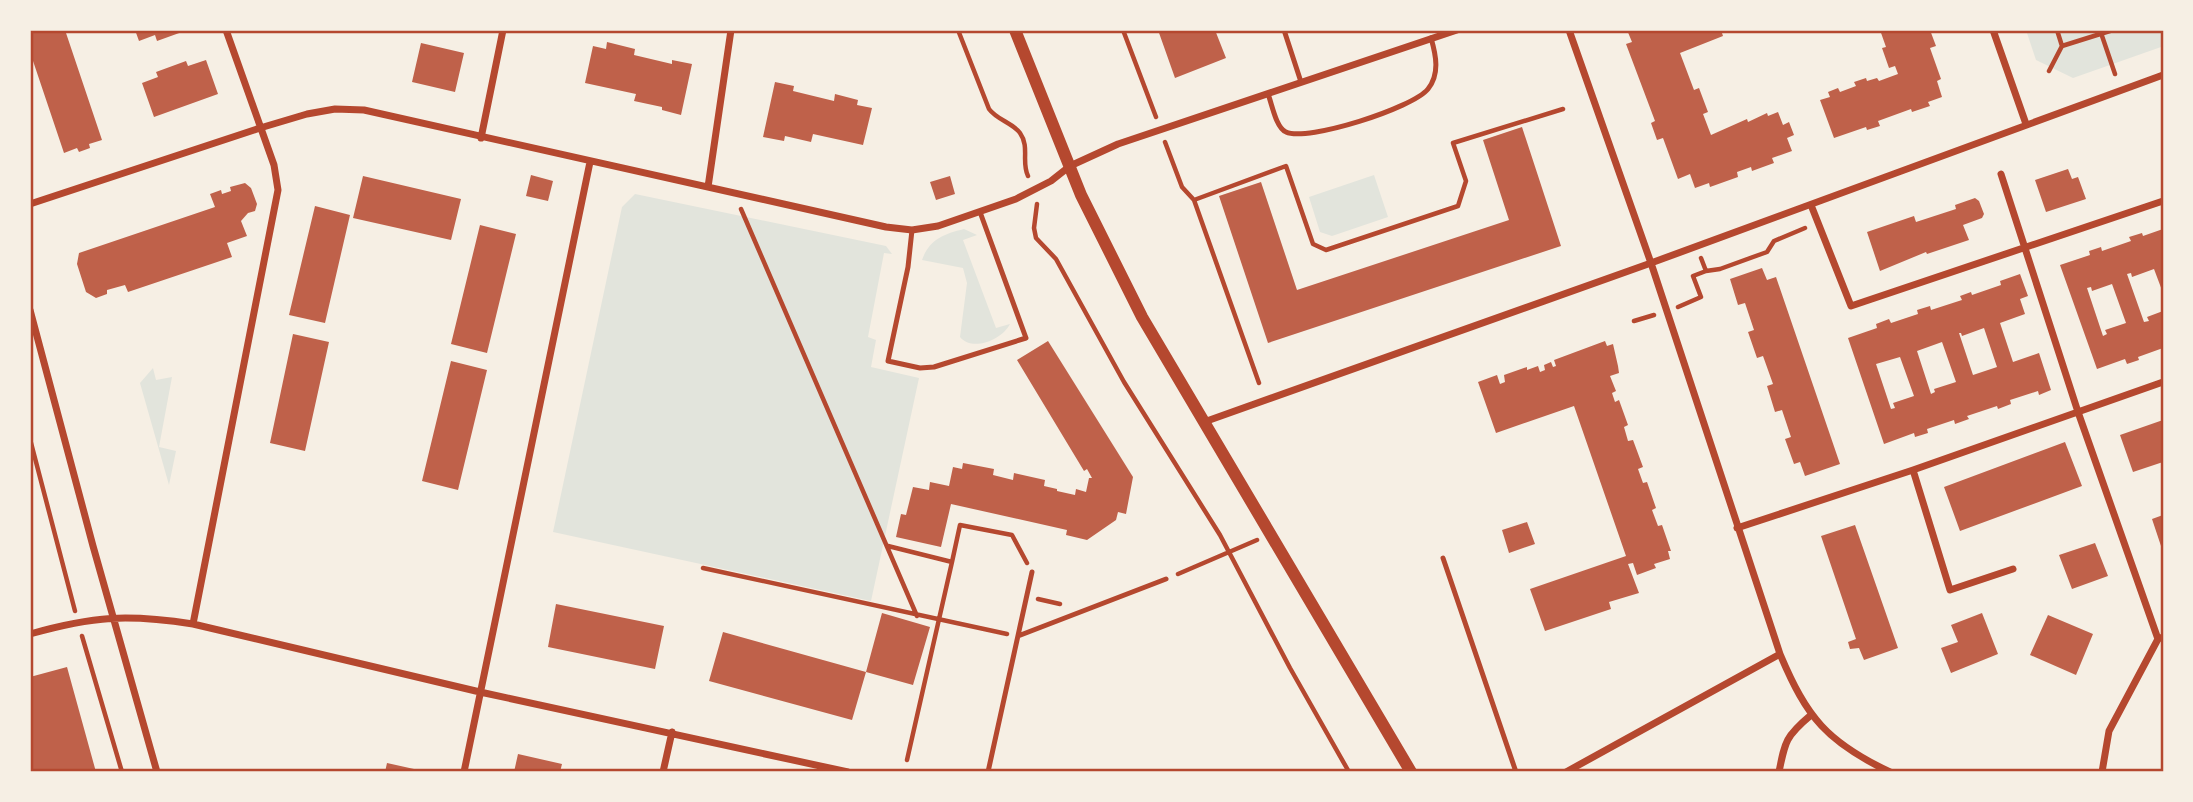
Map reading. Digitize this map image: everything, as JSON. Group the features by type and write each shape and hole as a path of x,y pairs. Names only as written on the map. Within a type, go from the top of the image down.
{"street":[{"path":"193,624 278,190 274,165 226,30"},
{"path":"481,138 503,30"},
{"path":"708,187 730,30"},
{"path":"1015,30 1081,195 1142,317 1411,772"},
{"path":"30,204 260,128 335,108 364,110 886,227 912,230 938,226 1035,191 1070,166 1118,144 1457,30"},
{"path":"1569,30 1651,263 1737,527 1792,683 1811,715 1825,732 1857,757 1890,772"},
{"path":"1993,30 2026,124"},
{"path":"1204,422 1696,247 2163,75"},
{"path":"464,772 590,162"},
{"path":"2001,174 2078,412 2160,638 2109,731 2102,772"},
{"path":"1811,205 1851,306 2163,201"},
{"path":"30,310 157,772"},
{"path":"1737,527 1913,470 2163,382"},
{"path":"1913,470 1950,590 2013,569"},
{"path":"30,634 77,621 113,617 155,618 193,624 480,692 848,772"},
{"path":"1566,772 1780,654"},
{"path":"1779,772 1785,742 1811,715"},
{"path":"663,772 672,732"}],"lane":[{"path":"1284,30 1301,82"},
{"path":"1268,94 1280,128 1286,133 1301,134 1343,126 1378,115 1415,101 1428,89 1436,73 1436,57 1431,38"},
{"path":"912,230 908,267 888,361 920,368 934,367 1026,338 980,212"},
{"path":"1443,558 1516,772"},
{"path":"988,772 1032,572"},
{"path":"1018,636 1166,579"}],"path":[{"path":"958,30 989,109 995,117 1020,133 1027,152 1025,172 1037,201 1034,228 1037,238 1056,259 1127,386 1229,552 1349,772"},
{"path":"1123,30 1182,187 1194,200 1259,383"},
{"path":"2057,30 2062,46"},
{"path":"2049,71 2062,46 2113,30"},
{"path":"2101,32 2115,74"},
{"path":"1194,200 1286,166 1313,244 1326,250 1458,206 1466,181 1453,143 1563,109"},
{"path":"735,193 918,616"},
{"path":"1634,320 1666,312 1701,297 1693,276 1767,252 1774,241 1818,223"},
{"path":"1696,247 1706,271"},
{"path":"907,760 960,525 1012,535 1032,572"},
{"path":"1166,579 1271,535"},
{"path":"888,546 951,562"},
{"path":"703,568 1018,636"},
{"path":"1027,596 1085,610"}],"shaded area":[{"path":"2026,30 2163,30 2161,47 2073,78 2036,60"},
{"path":"1374,175 1388,217 1332,236 1320,232 1309,197"},
{"path":"635,194 886,246 892,254 884,253 868,337 876,340 871,367 919,378 871,601 553,532 622,207"},
{"path":"964,229 977,235 963,240 996,328 1010,324 994,339 979,344 972,344 960,337 967,283 963,268 922,260 929,247 938,239"},
{"path":"153,368 156,380 172,377 159,447 176,451 169,485 140,383"}],"building":[{"path":"30,30 65,30 102,140 89,144 90,148 79,152 77,148 64,153 30,52"},
{"path":"135,30 182,32 157,41 155,35 139,41"},
{"path":"1158,30 1215,30 1226,58 1175,78"},
{"path":"1627,30 1721,30 1723,36 1680,53 1694,90 1699,88 1708,112 1703,114 1711,135 1747,119 1748,122 1767,113 1768,116 1778,112 1783,125 1789,122 1794,135 1787,138 1792,151 1772,158 1774,163 1752,171 1751,167 1737,172 1738,177 1710,187 1709,183 1695,188 1690,174 1678,179 1663,138 1657,140 1651,123 1655,121 1626,44 1632,42"},
{"path":"1880,30 1930,30 1936,46 1930,48 1941,79 1937,81 1942,97 1928,102 1930,106 1912,112 1911,109 1878,121 1880,126 1867,130 1866,127 1834,138 1820,100 1830,97 1828,92 1838,88 1840,92 1856,86 1854,82 1866,78 1867,81 1877,78 1879,81 1898,74 1895,66 1889,68 1882,48 1886,47"},
{"path":"607,42 635,49 634,55 672,64 672,60 692,64 681,115 662,110 662,107 634,101 636,94 585,83 593,46 606,49"},
{"path":"421,43 464,53 455,92 412,82"},
{"path":"206,60 218,94 154,117 142,83 158,77 156,72 186,61 188,66"},
{"path":"775,82 794,86 793,91 834,101 835,94 858,100 857,105 872,108 863,145 813,134 811,142 785,136 784,141 763,137"},
{"path":"1522,127 1561,246 1268,343 1219,196 1261,182 1297,290 1509,220 1483,140"},
{"path":"2068,169 2072,179 2078,177 2086,199 2046,212 2035,180"},
{"path":"531,175 553,181 548,201 526,196"},
{"path":"363,176 461,199 451,240 353,218"},
{"path":"950,176 955,194 936,200 930,182"},
{"path":"245,183 251,188 257,204 255,211 248,213 241,221 247,236 227,243 232,257 128,292 125,285 107,290 107,294 96,298 86,292 77,264 79,253 215,207 210,194 221,190 222,194 231,191 230,187"},
{"path":"1975,198 1984,214 1982,218 1963,225 1969,240 1927,254 1926,252 1880,271 1867,232 1914,216 1916,222 1956,209 1955,205"},
{"path":"315,206 350,215 325,323 289,315"},
{"path":"480,225 516,234 487,353 451,344"},
{"path":"2163,229 2163,293 2154,269 2132,277 2131,273 2127,274 2144,322 2149,321 2147,317 2163,311 2163,348 2127,364 2125,359 2097,369 2060,265 2090,255 2089,251 2101,247 2102,251 2131,241 2129,237 2142,233 2143,236","holes":["2112,284 2126,323 2105,330 2107,334 2103,336 2087,288 2091,287 2092,291"]},
{"path":"1762,268 1767,280 1776,277 1840,464 1805,476 1800,462 1794,464 1785,439 1791,437 1782,410 1775,412 1767,386 1773,384 1763,356 1757,358 1748,332 1754,330 1745,303 1738,305 1730,279"},
{"path":"2020,274 2028,296 2020,299 2025,314 2000,323 2013,362 2039,353 2051,390 2039,395 2038,391 2010,400 2011,404 1998,409 1997,406 1967,416 1969,419 1955,424 1954,420 1927,429 1928,433 1915,437 1914,433 1884,444 1848,338 1877,328 1876,324 1889,319 1891,323 1918,314 1917,310 1930,306 1931,310 1962,300 1960,296 1971,292 1972,295 2001,285 2000,281","holes":["1984,328 1997,367 1973,375 1959,333 1962,336","1942,342 1956,382 1934,389 1935,392 1931,394 1917,351","1900,357 1914,396 1893,403 1895,408 1891,409 1876,364"]},
{"path":"293,334 329,342 305,451 270,443"},
{"path":"1048,341 1133,477 1126,514 1118,512 1116,520 1087,540 1066,535 1067,530 951,504 941,547 896,537 901,514 906,515 913,487 929,490 930,482 949,486 953,467 962,469 963,463 994,469 993,475 1013,480 1014,473 1045,480 1044,486 1057,491 1075,495 1076,489 1086,492 1089,478 1092,478 1087,469 1084,471 1017,360"},
{"path":"1605,341 1607,346 1613,344 1619,373 1610,376 1616,391 1612,393 1615,402 1619,400 1628,425 1624,427 1628,441 1633,440 1643,467 1638,469 1643,483 1647,482 1656,508 1652,510 1658,526 1662,525 1671,551 1668,551 1670,559 1654,564 1656,568 1637,575 1633,563 1628,564 1639,593 1609,602 1611,609 1545,631 1530,589 1626,556 1574,406 1496,433 1478,382 1497,375 1500,384 1505,382 1504,375 1527,367 1527,370 1538,366 1540,372 1545,370 1544,365 1551,362 1553,367 1556,366 1554,360"},
{"path":"451,361 487,370 458,490 422,481"},
{"path":"2163,420 2163,462 2133,472 2120,435"},
{"path":"2065,442 2082,486 1960,531 1944,487"},
{"path":"2163,515 2163,552 2152,519"},
{"path":"1527,522 1535,544 1509,553 1502,530"},
{"path":"1855,525 1898,648 1864,660 1859,648 1850,649 1848,642 1856,639 1821,536"},
{"path":"2095,543 2108,576 2072,589 2059,555"},
{"path":"556,604 664,626 655,669 548,647"},
{"path":"882,613 930,627 913,685 866,672"},
{"path":"1982,613 1998,654 1951,673 1941,648 1958,642 1951,625"},
{"path":"2048,615 2093,634 2076,675 2030,655"},
{"path":"723,632 866,672 852,720 709,681"},
{"path":"67,667 96,772 30,772 30,677"},
{"path":"518,754 562,764 560,772 514,772"},
{"path":"387,763 423,771 423,772 385,772"}]}
